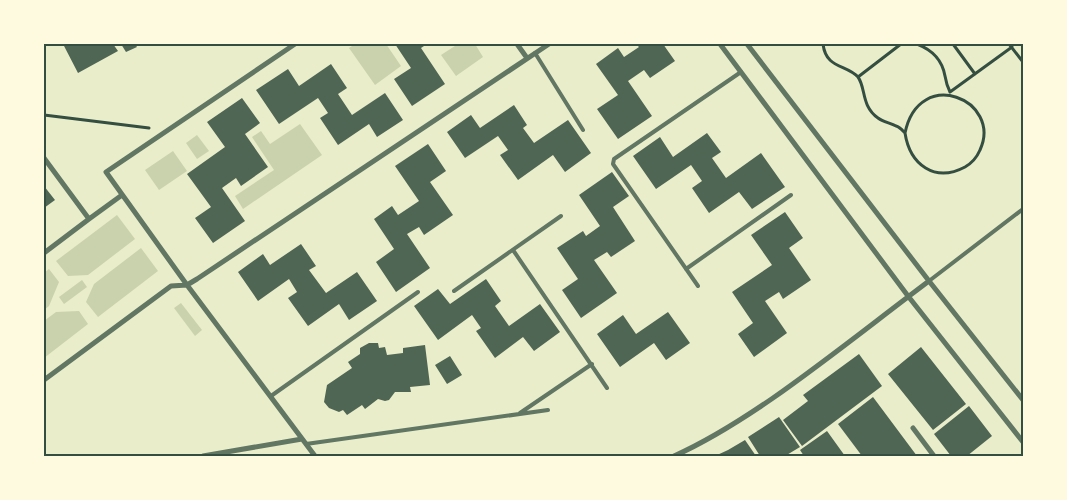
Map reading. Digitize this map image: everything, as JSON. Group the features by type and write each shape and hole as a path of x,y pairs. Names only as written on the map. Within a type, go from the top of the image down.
{"street":[{"path":"295,44 106,172 187,285 316,456"},
{"path":"517,44 526,58"},
{"path":"44,380 171,286 187,285 549,44"},
{"path":"720,44 908,296 1023,442"},
{"path":"748,44 929,281 1023,400"},
{"path":"44,158 89,219"},
{"path":"44,253 122,195"},
{"path":"674,456 699,445 732,425 798,380 929,281"},
{"path":"913,428 934,456"},
{"path":"204,456 302,439"}],"lane":[{"path":"535,53 583,130"},
{"path":"698,286 613,164 614,159 741,72"},
{"path":"686,269 791,195"},
{"path":"929,281 1023,209"},
{"path":"454,292 561,216"},
{"path":"513,250 608,388"},
{"path":"271,396 418,292"},
{"path":"518,414 592,364"},
{"path":"306,444 548,410"}],"path":[{"path":"823,44 823,50 829,60 837,66 854,73 861,81 868,108 878,118 897,126 906,133"},
{"path":"858,77 901,44"},
{"path":"916,44 926,47 938,57 943,68 947,86 954,96"},
{"path":"953,44 975,74"},
{"path":"950,92 1010,46 1023,62"},
{"path":"942,95 954,96 966,101 975,109 981,120 984,132 983,145 977,156 968,165 957,171 945,174 933,172 921,166 907,146 906,133 908,122 913,112 921,103 942,95"},
{"path":"44,116 167,131"}],"green space":[{"path":"355,44 386,44 401,66 375,85 349,48"},
{"path":"458,44 475,44 483,57 456,76 441,55"},
{"path":"300,124 322,155 243,209 235,196 274,170 252,137 261,131 270,144"},
{"path":"197,135 209,151 197,159 186,143"},
{"path":"173,151 187,171 159,190 145,170"},
{"path":"117,215 135,239 88,275 68,276 56,261"},
{"path":"141,248 158,271 98,317 86,302 94,284"},
{"path":"49,269 59,282 49,306 44,310 44,273"},
{"path":"82,280 87,287 64,304 59,297"},
{"path":"181,303 202,330 195,336 174,308"},
{"path":"79,311 88,324 44,358 44,321 56,312"}],"building":[{"path":"63,44 113,44 118,51 78,73"},
{"path":"121,44 135,44 137,47 126,52"},
{"path":"395,44 427,44 421,48 445,84 412,106 394,79 411,68"},
{"path":"636,44 663,44 675,61 650,78 644,70 628,81 652,116 618,139 597,109 618,95 596,64 618,48 624,57 639,47"},
{"path":"331,64 347,88 338,94 352,115 385,93 403,120 377,137 369,124 338,145 320,118 328,113 318,98 279,124 256,90 288,69 299,86"},
{"path":"242,98 260,123 245,134 268,167 241,186 236,178 222,188 245,221 213,243 195,218 211,207 187,174 225,147 207,122"},
{"path":"514,105 527,125 523,128 534,143 568,120 591,153 565,172 553,155 518,180 500,155 508,150 498,136 465,158 447,132 471,115 480,128"},
{"path":"707,133 721,152 712,158 726,178 761,153 785,187 752,209 739,192 709,213 692,188 702,181 691,165 656,189 633,156 660,137 673,157"},
{"path":"428,144 446,171 430,182 453,215 424,235 419,227 407,234 430,268 396,292 376,262 394,249 374,219 392,206 398,215 419,201 395,166"},
{"path":"612,172 629,196 613,207 635,241 611,257 607,252 594,260 617,293 581,318 562,290 578,279 557,248 583,231 586,236 600,226 579,195"},
{"path":"44,186 55,200 44,208"},
{"path":"785,212 803,238 789,248 811,280 783,299 779,292 765,301 787,333 754,357 738,334 753,323 732,292 772,265 751,235"},
{"path":"301,244 316,266 309,270 326,293 357,272 377,301 349,320 339,304 308,326 288,298 297,292 289,279 258,301 238,272 263,254 270,265"},
{"path":"486,279 501,301 495,306 509,326 540,304 560,332 534,351 523,337 495,358 476,331 481,328 472,315 438,340 414,306 438,289 450,304"},
{"path":"668,312 690,343 666,360 654,343 620,367 597,334 623,315 636,334"},
{"path":"369,343 378,343 379,348 385,347 387,355 403,353 403,348 425,345 430,385 410,387 411,392 395,392 389,400 378,399 365,409 362,405 347,415 343,410 339,412 329,408 324,402 327,385 352,368 348,362 360,354 360,348"},
{"path":"921,347 966,404 933,430 888,374"},
{"path":"859,354 882,386 802,446 783,420 808,401 803,395"},
{"path":"450,356 462,375 447,384 435,365"},
{"path":"873,397 917,456 862,456 838,424"},
{"path":"969,406 992,436 967,456 951,456 934,434"},
{"path":"779,417 800,447 785,456 760,456 748,437"},
{"path":"827,431 845,456 804,456 800,450"},
{"path":"745,440 756,456 715,456 728,450"}]}
